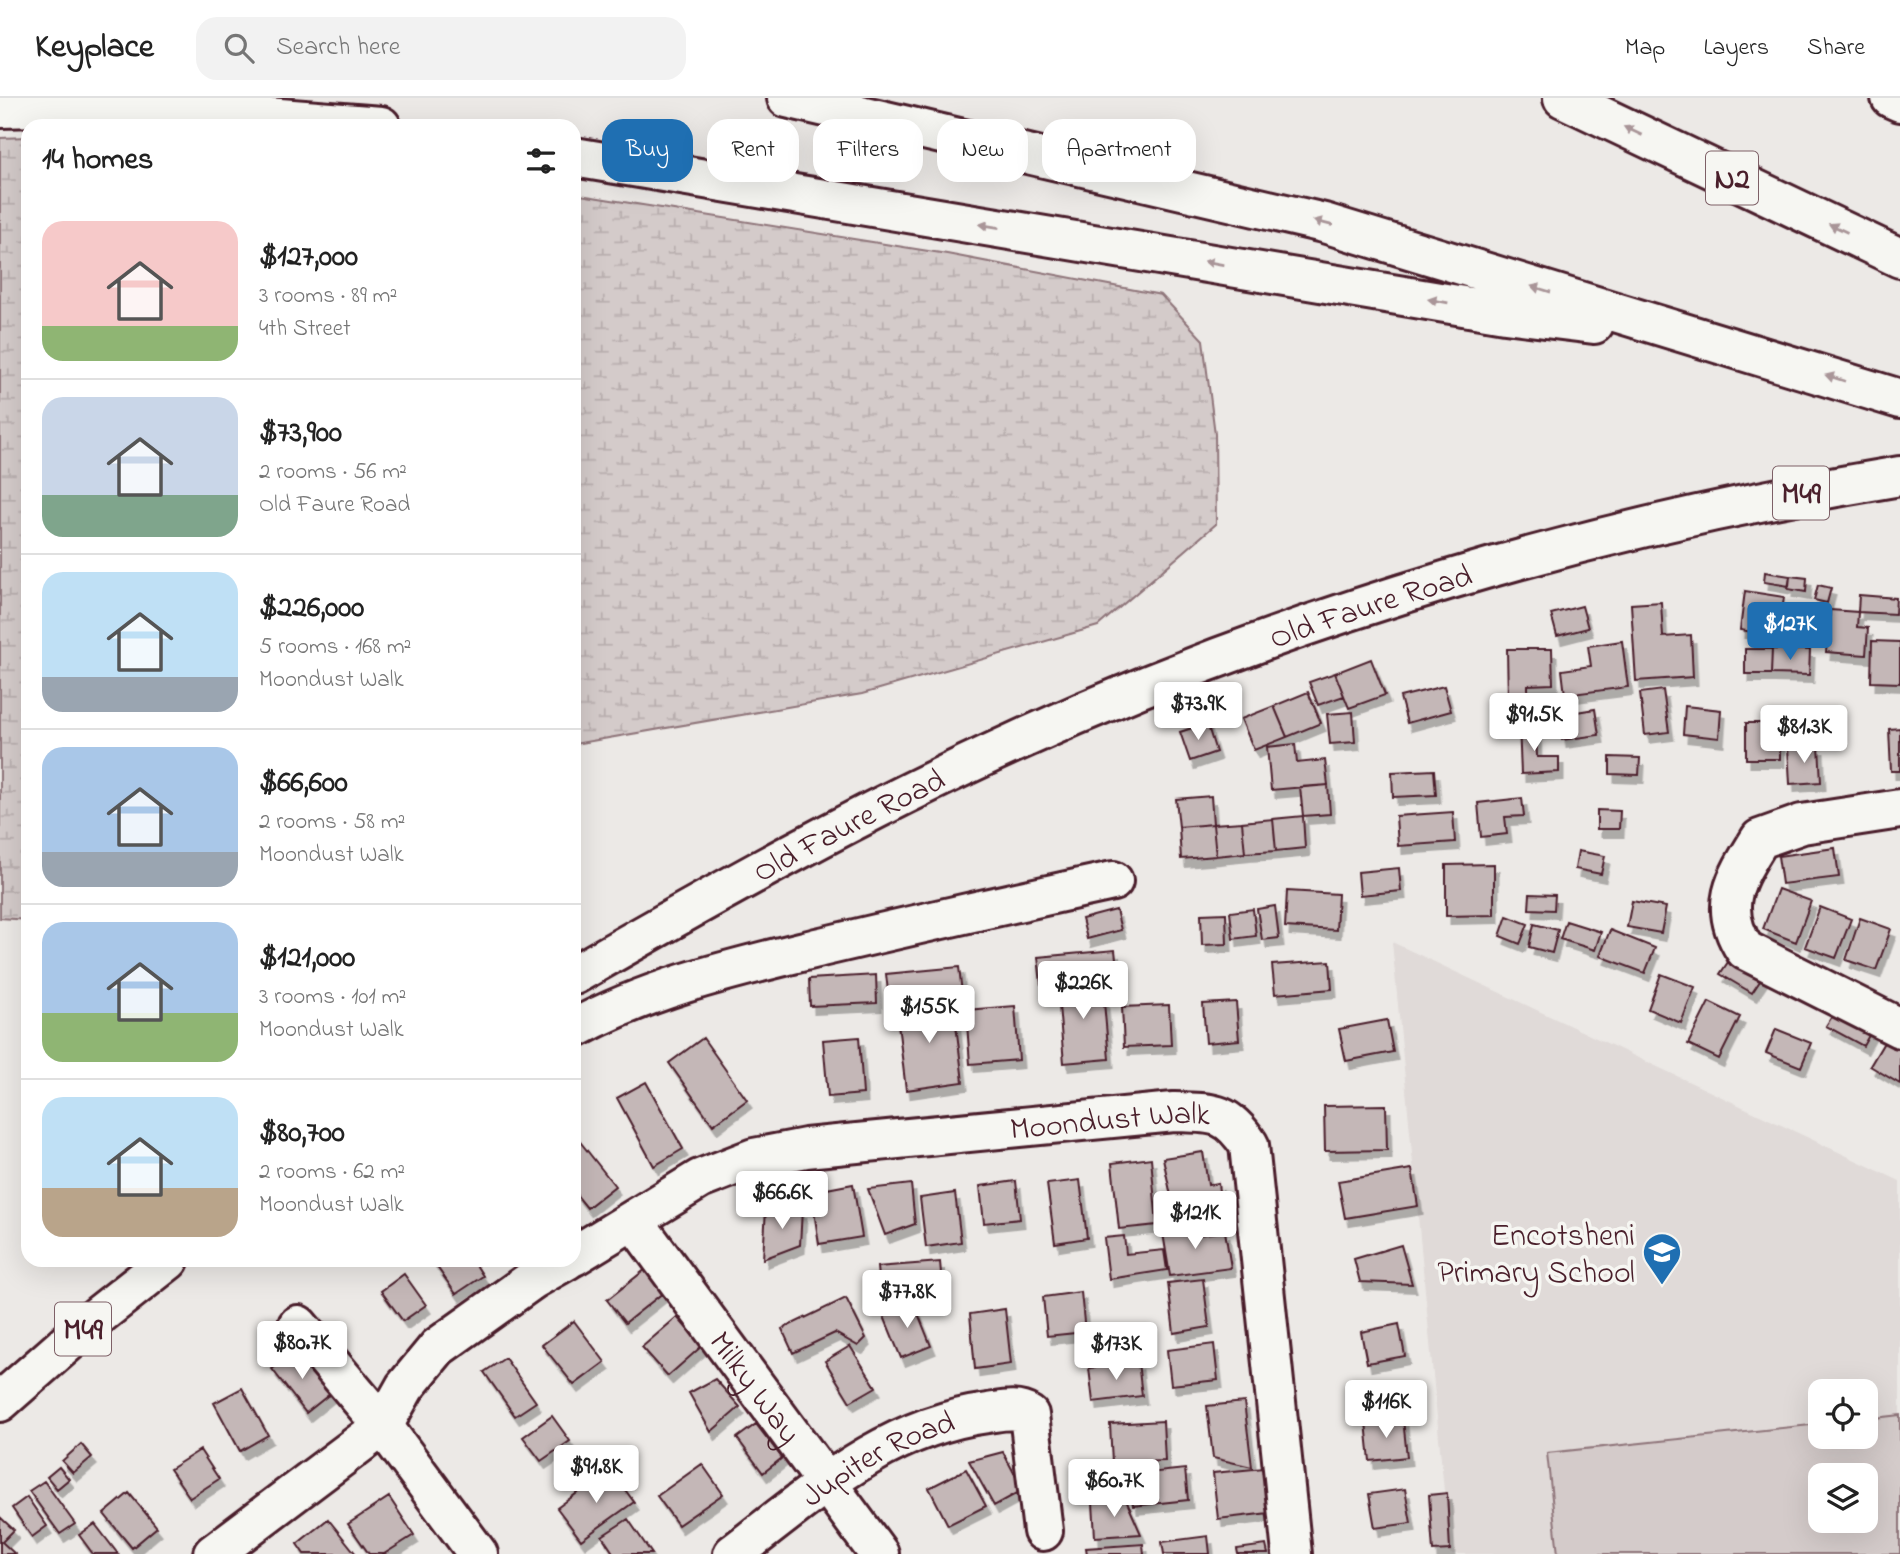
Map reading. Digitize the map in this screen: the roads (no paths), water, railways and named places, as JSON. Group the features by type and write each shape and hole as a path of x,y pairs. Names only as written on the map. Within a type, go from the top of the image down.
{"main road":[{"path":"787,98 1324,223 1900,399"},
{"name":"N2","path":"1563,98 1900,258"},
{"path":"1891,98 1900,102"},
{"path":"0,108 115,105 292,119"},
{"path":"581,158 1505,313 1700,337"},
{"name":"Old Faure Road","path":"581,971 809,843 898,797 1129,693 1379,601 1550,551 1704,514 1900,476"},
{"path":"1900,809 1802,824 1760,839 1734,887 1730,909 1732,930 1745,950 1900,1028"},
{"path":"581,1025 619,1004 704,976 967,912 1113,881"},
{"name":"Moondust Walk","path":"581,1252 700,1179 754,1158 806,1148 1174,1112 1212,1113 1235,1124 1248,1144 1292,1554"},
{"name":"Milky Way","path":"634,1221 879,1554"},
{"name":"M49","path":"0,1402 99,1315 160,1267"},
{"path":"213,1554 383,1426 405,1387 438,1347 532,1280 555,1267"},
{"path":"298,1325 383,1426 478,1554"},
{"name":"Jupiter Road","path":"733,1554 828,1483 892,1441 932,1423 1014,1410 1029,1415 1032,1427 1043,1531"}],"place":[{"name":"Encotsheni Primary School","path":"1662,1286"}]}
